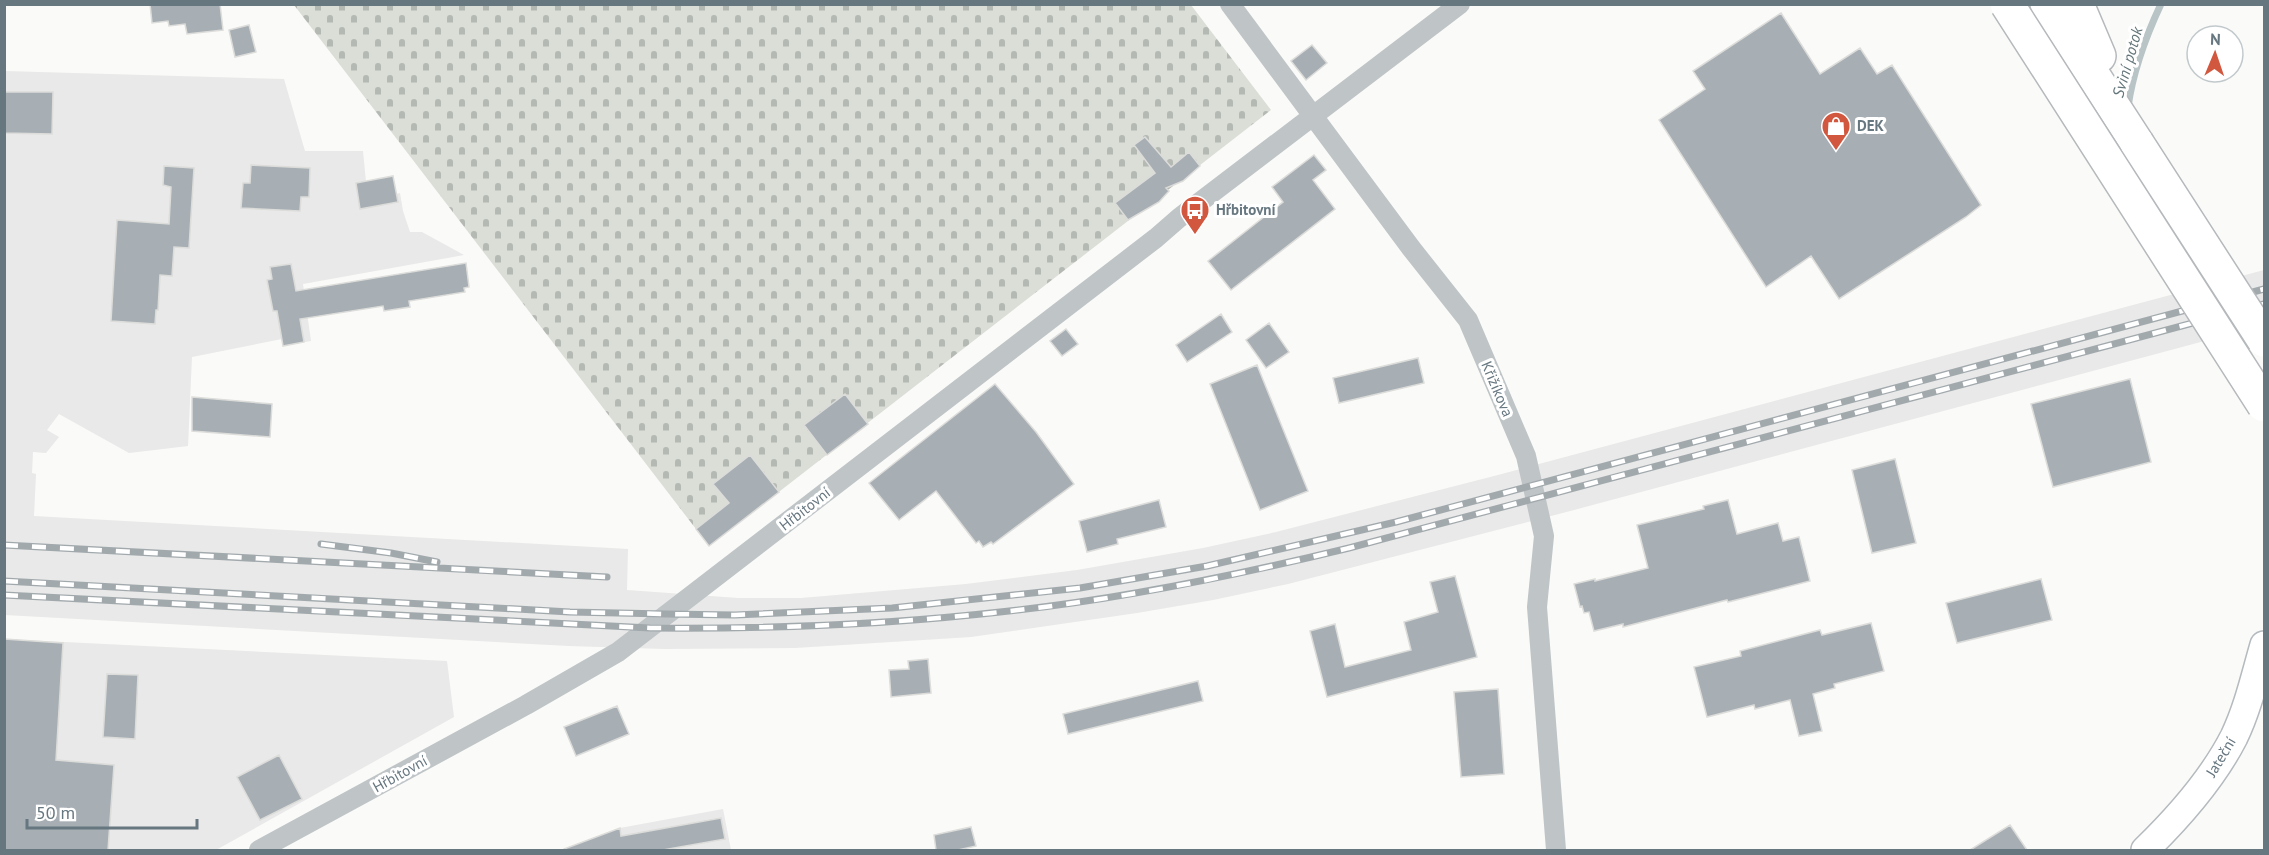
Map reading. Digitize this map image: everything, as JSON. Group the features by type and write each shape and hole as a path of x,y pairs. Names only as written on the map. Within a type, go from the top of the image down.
{"highway":[{"path":"2007,4 2265,405"},
{"path":"2047,4 2265,340"},
{"path":"2077,4 2137,143"}],"main road":[{"name":"Jateční","path":"2145,850 2176,820 2207,781 2234,737 2250,698 2265,645"}],"street":[{"name":"Křižíkova","path":"1230,4 1411,248 1468,320 1526,456 1544,536 1537,607 1556,850"},
{"name":"Hřbitovní","path":"259,850 526,705 618,652 1460,4"}],"shaded area":[{"path":"4,71 284,79 305,151 363,151 366,182 393,176 396,194 400,193 410,232 422,232 464,255 303,284 311,341 283,346 282,339 192,357 188,446 129,453 59,414 47,430 59,437 46,453 33,452 32,473 36,474 34,516 628,549 627,590 738,598 801,598 966,584 1077,570 1203,548 1276,532 1498,475 2264,270 2264,325 1574,510 1288,584 1137,613 971,637 795,648 665,649 569,646 5,615"},
{"path":"4,639 447,661 454,717 216,850 5,850"},
{"path":"723,809 731,850 624,850 620,828"}],"green space":[{"path":"294,5 1191,5 1271,110 709,546"}],"building":[{"path":"150,4 220,4 223,30 187,34 185,24 169,26 168,21 152,23"},
{"name":"DEK","path":"1781,13 1820,74 1860,48 1877,74 1892,65 1981,205 1839,299 1811,256 1766,287 1659,120 1705,89 1693,71"},
{"path":"249,25 256,52 235,57 229,30"},
{"path":"1312,45 1327,63 1306,80 1291,61"},
{"path":"4,92 53,92 52,134 4,133"},
{"path":"1145,137 1171,167 1189,152 1200,166 1183,181 1166,188 1169,191 1159,202 1128,220 1115,203 1155,173 1134,145"},
{"path":"1314,155 1326,170 1313,180 1335,209 1231,290 1208,261 1283,202 1272,187"},
{"path":"251,165 310,168 309,197 301,197 300,211 241,208 243,183 250,183"},
{"path":"164,166 194,168 189,248 174,247 172,276 160,275 155,324 111,321 117,220 169,224 171,187 163,185"},
{"path":"393,176 398,202 360,209 356,183"},
{"path":"466,263 469,287 464,288 465,292 409,301 410,307 384,311 383,306 300,319 304,342 283,346 277,311 273,311 267,280 272,279 270,267 291,264 296,291"},
{"path":"1221,314 1232,332 1187,362 1176,345"},
{"path":"1269,323 1289,352 1266,368 1246,340"},
{"path":"1066,329 1078,344 1062,356 1050,341"},
{"path":"1418,358 1424,383 1339,403 1333,378"},
{"path":"1257,365 1308,491 1260,510 1210,384"},
{"path":"2130,379 2151,462 2053,487 2031,404"},
{"path":"995,384 1036,432 1074,484 993,544 991,542 983,547 979,541 976,543 936,491 899,520 869,483"},
{"path":"845,394 868,424 827,455 804,425"},
{"path":"192,397 272,404 270,437 192,431"},
{"path":"750,455 779,492 709,546 696,529 729,503 713,484"},
{"path":"1895,459 1916,543 1872,553 1852,470"},
{"path":"1159,500 1166,527 1117,539 1118,544 1087,552 1079,521"},
{"path":"1728,500 1737,534 1778,523 1783,541 1799,537 1810,581 1623,627 1623,624 1594,631 1589,612 1584,613 1582,606 1580,607 1574,584 1648,568 1637,525 1704,509 1703,506"},
{"path":"1455,576 1477,657 1327,697 1310,631 1335,624 1345,667 1411,650 1404,622 1438,612 1430,582"},
{"path":"2041,579 2052,620 1957,643 1946,603"},
{"path":"1871,623 1884,671 1834,684 1835,688 1813,694 1822,731 1799,736 1790,700 1755,709 1754,705 1707,717 1694,667 1741,656 1740,651 1820,630 1822,635"},
{"path":"4,639 63,643 56,760 114,765 108,850 4,850"},
{"path":"928,659 931,693 891,697 889,670 909,669 908,661"},
{"path":"107,674 138,675 135,739 103,737"},
{"path":"1198,681 1203,701 1068,734 1063,714"},
{"path":"1498,689 1504,774 1461,777 1454,692"},
{"path":"617,706 629,734 576,756 564,727"},
{"path":"279,755 302,799 260,820 237,777"},
{"path":"721,818 725,839 663,850 564,850 620,828 621,836"},
{"path":"2010,825 2027,850 1970,850"},
{"path":"971,827 976,846 958,850 936,850 934,835"}],"waterway":[{"name":"Sviní potok","path":"2128,107 2140,55 2161,4"}],"railway":[{"path":"4,581 570,612 735,615 892,608 1080,588 1207,566 1396,522 2264,289"},
{"path":"4,595 650,628 782,627 869,623 1044,607 1176,586 1349,548 2264,304"},
{"path":"321,544 391,553 437,562"},
{"path":"4,545 607,577"}],"place":[{"name":"DEK","path":"1836,152"},
{"name":"Hřbitovní","path":"1195,236"}]}
